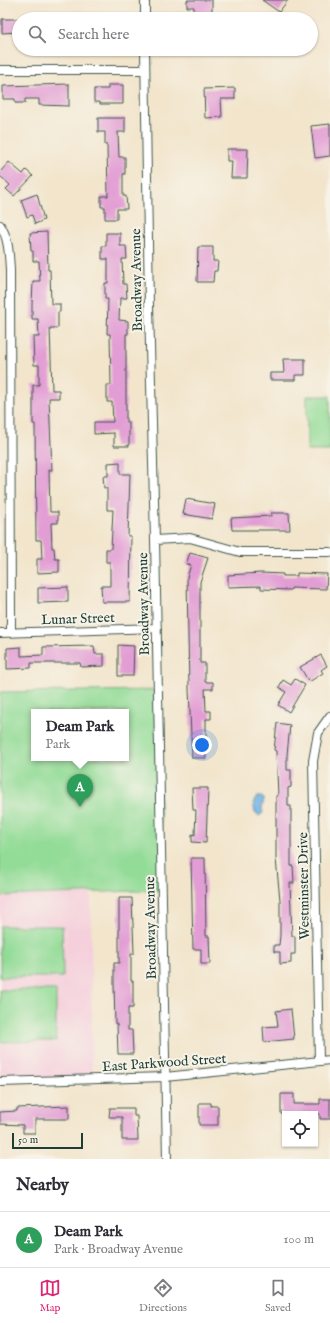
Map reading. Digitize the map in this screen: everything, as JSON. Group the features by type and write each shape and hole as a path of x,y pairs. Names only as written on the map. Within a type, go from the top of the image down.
{"street":[{"path":"145,0 145,12"},
{"name":"Broadway Avenue","path":"145,56 167,1159"},
{"path":"0,70 145,70"},
{"path":"0,225 4,232 9,250 10,270 11,633"},
{"path":"155,540 190,538 240,552 330,552"},
{"name":"Lunar Street","path":"0,633 157,628"},
{"name":"Westminster Drive","path":"319,1061 313,761 318,733 330,716"},
{"name":"East Parkwood Street","path":"0,1082 165,1077 330,1060"}],"shaded area":[{"path":"91,893 92,1080 0,1082 0,896"}],"green space":[{"path":"307,396 330,396 330,451 307,451"},
{"path":"158,690 162,890 0,896 0,692"},
{"path":"0,926 62,926 63,977 0,977"},
{"path":"0,990 56,990 56,1041 0,1042"}],"water":[{"path":"257,797 262,797 264,799 262,808 263,813 259,816 255,812 253,803"}],"building":[{"path":"187,0 212,0 212,12 194,12 194,7 187,7"},
{"path":"262,0 288,0 279,12"},
{"path":"2,19 12,19 12,32 2,33"},
{"path":"69,84 69,106 39,105 39,99 25,99 25,103 15,103 15,99 3,99 3,86"},
{"path":"108,85 123,85 123,104 100,104 100,102 94,102 94,89 108,89"},
{"path":"235,88 235,99 221,99 222,117 205,118 204,89"},
{"path":"98,118 125,118 125,132 118,132 119,157 125,157 123,196 126,196 127,209 117,209 117,219 105,219 105,207 101,207 101,196 108,196 107,145 105,145 105,132 98,132"},
{"path":"330,124 330,156 315,158 311,126"},
{"path":"227,149 248,149 247,178 231,178 232,161 227,161"},
{"path":"9,162 23,174 26,170 33,176 14,196 6,189 10,185 0,176 0,172"},
{"path":"37,194 44,220 35,224 32,215 27,217 21,200"},
{"path":"47,232 51,304 60,304 60,312 58,312 58,328 50,328 52,390 59,390 59,398 49,398 52,470 49,470 50,512 58,512 58,523 51,523 52,548 54,548 55,559 59,559 59,572 37,573 37,559 42,559 41,540 36,540 35,424 33,424 33,385 39,385 39,365 34,365 33,337 39,337 38,319 32,319 32,305 33,281 40,281 39,261 33,261 30,233"},
{"path":"106,233 120,233 120,246 126,246 127,259 122,259 123,284 126,284 127,298 120,298 119,320 128,321 128,334 126,334 126,422 129,422 129,446 114,446 114,433 94,434 94,422 113,422 112,402 107,402 107,385 111,385 110,334 107,334 108,299 105,299 105,283 108,283 108,259 102,259 102,246 106,246"},
{"path":"198,247 213,247 213,261 218,261 217,271 214,271 213,282 197,282"},
{"path":"283,359 305,359 305,375 295,375 295,380 270,380 270,373 284,373"},
{"path":"120,462 120,474 130,474 128,536 131,536 130,602 102,602 101,586 110,586 110,562 106,562 106,549 111,549 113,510 107,510 107,488 104,488 103,476 108,476 108,463"},
{"path":"186,499 215,504 212,519 183,514"},
{"path":"271,513 289,513 290,530 232,530 231,518 271,516"},
{"path":"190,553 208,558 200,582 200,663 205,663 205,682 213,682 213,689 205,689 206,711 211,711 211,719 206,719 206,758 192,758 187,577 191,565 186,564"},
{"path":"261,573 283,574 283,576 297,576 297,573 327,574 326,589 291,588 291,590 261,589 261,586 228,587 228,575"},
{"path":"68,587 68,602 38,603 38,588"},
{"path":"118,645 134,646 133,676 118,676"},
{"path":"94,646 95,654 104,654 104,666 81,667 80,663 31,663 31,668 7,669 7,648 21,647 21,656 43,655 43,647"},
{"path":"321,655 327,666 321,670 323,673 309,682 300,667"},
{"path":"295,679 305,685 289,712 278,705 286,692 279,687 283,680 291,685"},
{"path":"277,723 290,725 287,770 291,770 291,787 288,788 288,806 291,806 291,866 293,866 294,883 290,883 292,936 295,936 295,954 291,954 291,963 280,964 280,952 274,952 274,945 279,945 280,936 280,900 276,859 276,796 278,795 276,751 274,750"},
{"path":"192,788 208,788 206,843 192,842 192,834 195,835 196,810 193,810"},
{"path":"191,858 205,858 206,936 209,936 210,964 201,964 201,949 193,949"},
{"path":"119,898 132,898 134,954 131,954 131,981 133,981 133,1008 128,1008 128,1030 132,1030 133,1054 118,1054 117,1024 115,1024 114,963 119,963"},
{"path":"291,1009 294,1039 264,1042 263,1027 278,1026 276,1011"},
{"path":"281,1094 294,1094 294,1104 320,1104 320,1099 330,1099 330,1119 320,1119 320,1114 318,1114 318,1111 282,1111 281,1114"},
{"path":"199,1103 211,1103 211,1106 218,1106 218,1125 199,1125"},
{"path":"69,1106 69,1119 35,1119 35,1133 23,1133 23,1125 0,1124 0,1112 17,1111 17,1108"},
{"path":"110,1108 134,1108 134,1116 137,1116 138,1140 122,1140 122,1117 109,1117"}],"place":[{"name":"Deam Park","path":"80,807"}]}
